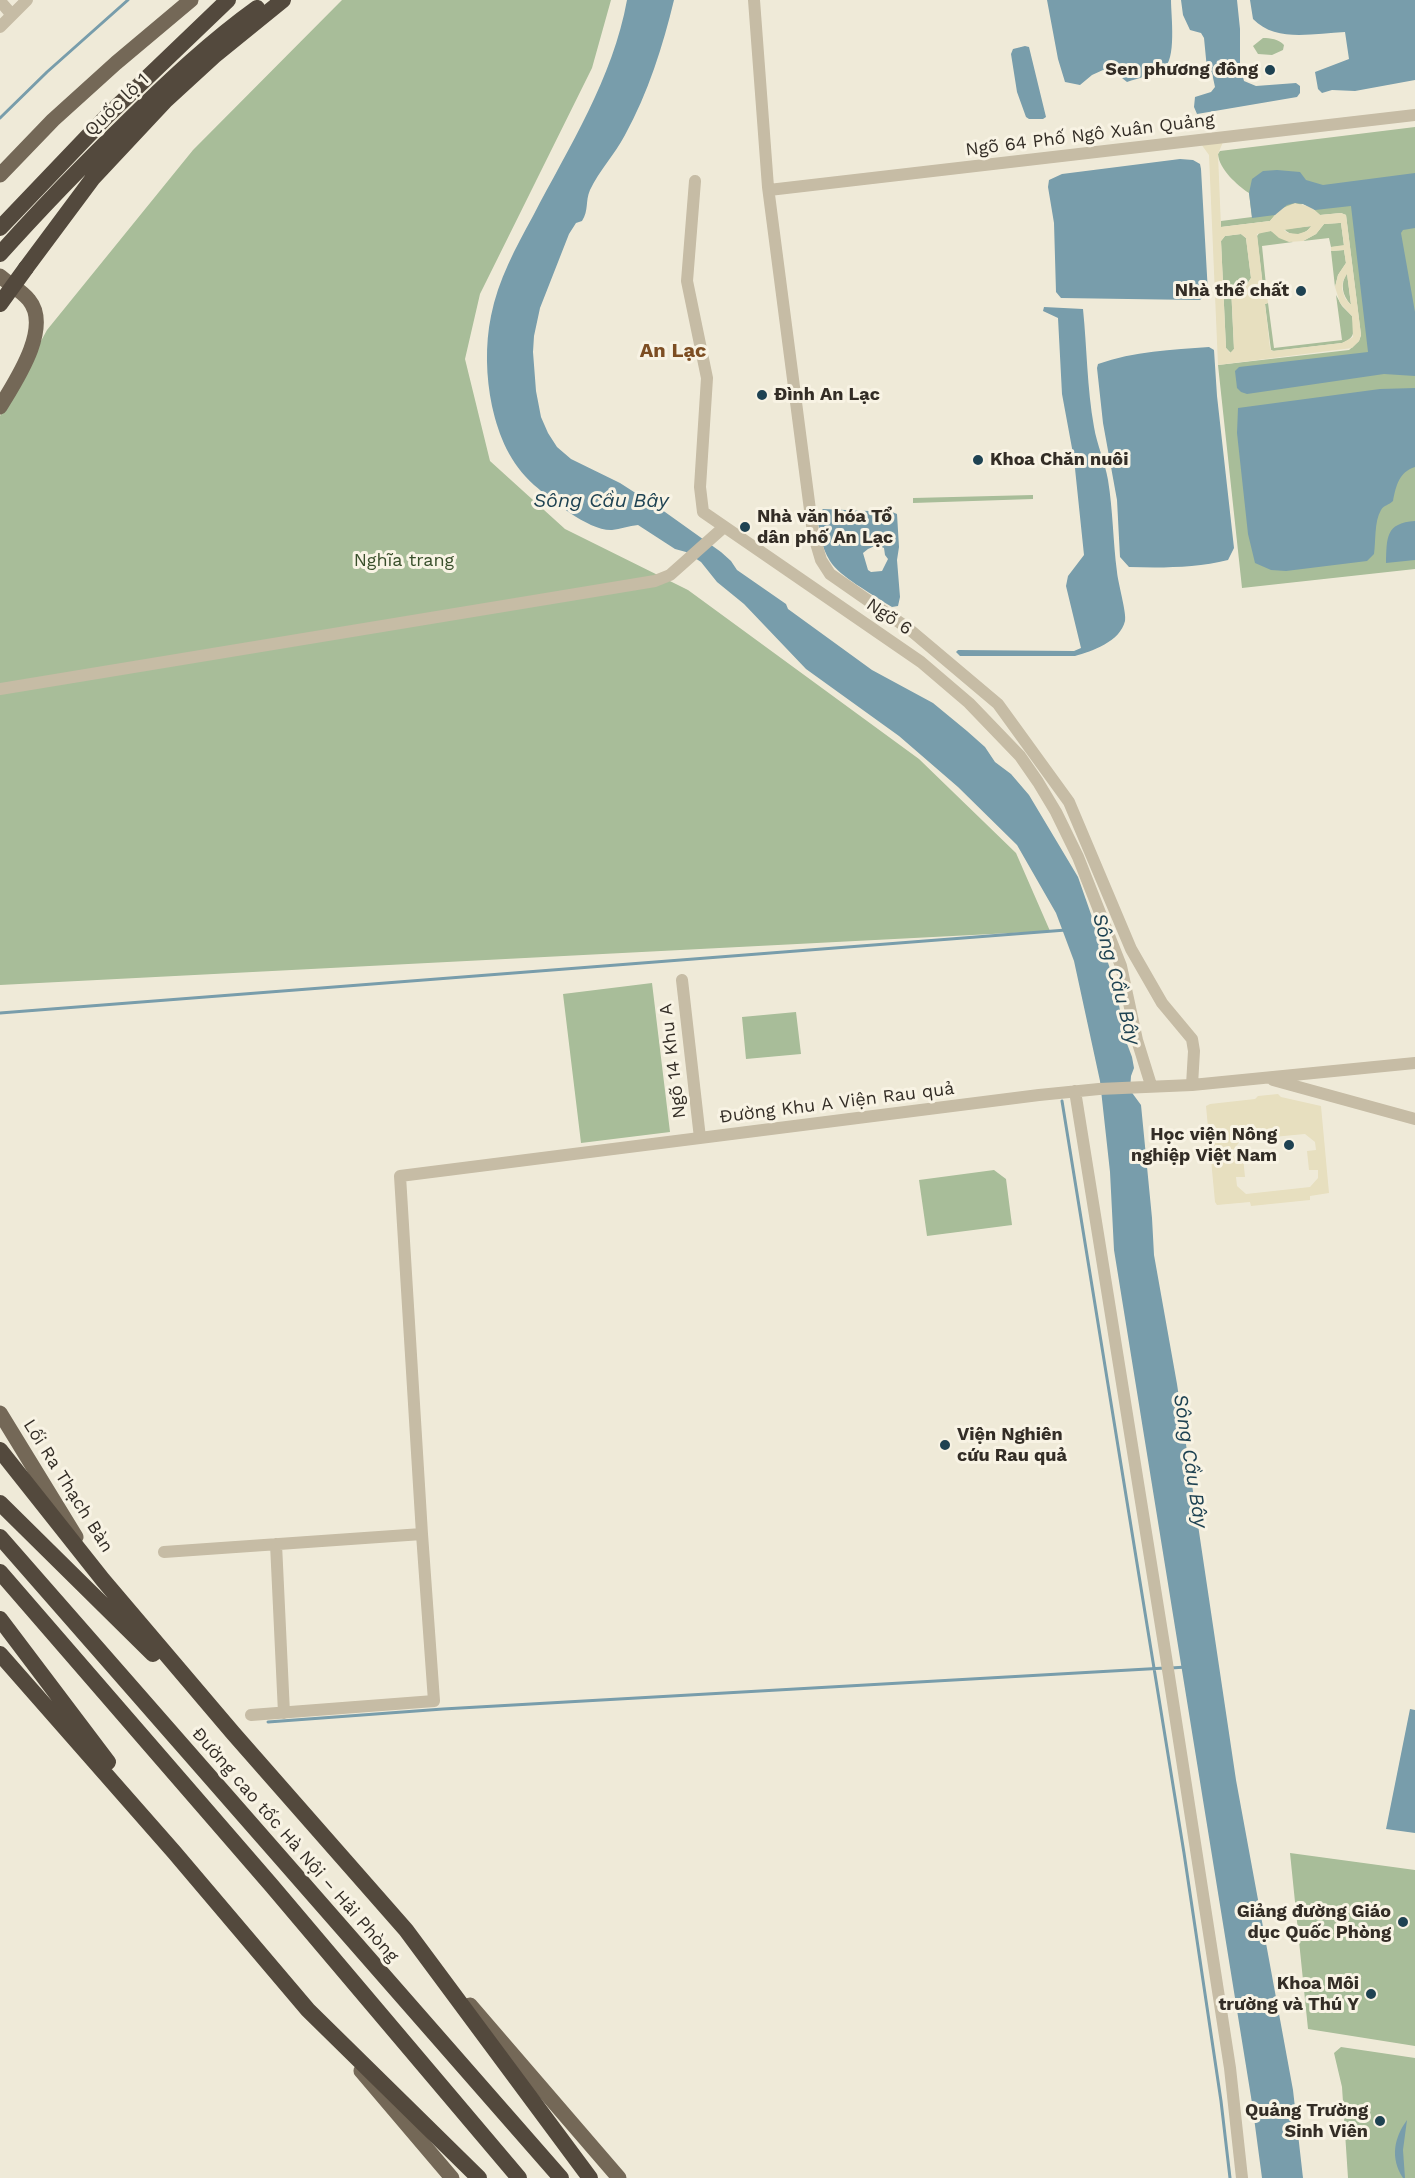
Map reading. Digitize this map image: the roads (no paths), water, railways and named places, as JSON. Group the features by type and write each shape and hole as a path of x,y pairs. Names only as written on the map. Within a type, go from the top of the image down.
{"highway":[{"name":"Quốc lộ 1","path":"0,228 107,116 228,0"},
{"name":"Quốc lộ 1","path":"2,252 82,166 166,84 229,28 267,0"},
{"path":"0,304 93,177 213,56 283,0"},
{"path":"0,212 150,62 195,32"},
{"path":"0,1450 103,1580 233,1733 406,1930 590,2178"},
{"path":"0,1503 233,1733"},
{"name":"Đường cao tốc Hà Nội – Hải Phòng","path":"0,1537 561,2178"},
{"path":"0,1572 272,1886 519,2178"},
{"path":"0,1619 174,1852"},
{"path":"0,1654 174,1852 308,2010 479,2178"}],"main road":[{"path":"0,175 53,120 191,0"},
{"path":"0,276 29,300 36,314 31,351 0,408"},
{"name":"Lối Ra Thạch Bàn","path":"0,1413 103,1580"},
{"path":"0,1660 23,1680"},
{"path":"406,1930 619,2178"},
{"path":"308,2010 452,2178"}],"street":[{"path":"0,27 27,0"},
{"path":"754,0 769,190 813,533 821,560 830,574 909,629 998,704 1069,802 1131,949 1162,1003 1192,1039 1194,1051 1192,1085"},
{"path":"0,2 12,15"},
{"name":"Ngõ 64 Phố Ngô Xuân Quảng","path":"769,190 1415,115"},
{"name":"Ngõ 6","path":"695,181 687,281 707,378 700,487 703,512 721,530 921,662 969,704 1020,756 1056,812 1078,857 1121,966 1149,1085"},
{"path":"0,689 655,581 670,575 721,530"},
{"name":"Ngõ 14 Khu A","path":"682,980 700,1138"},
{"name":"Đường Khu A Viện Rau quả","path":"422,1534 400,1176 1075,1091 1149,1085 1192,1085 1415,1062"},
{"path":"1266,1077 1415,1119"},
{"path":"1075,1091 1230,2068 1242,2178"},
{"path":"164,1552 422,1534 434,1701 252,1715"},
{"path":"276,1544 284,1713"}],"water":[{"name":"Sông Cầu Bây","path":"627,0 674,0 660,52 641,103 621,142 590,190 584,217 582,221 576,223 569,234 540,308 533,352 541,417 557,447 571,459 620,483 665,512 721,552 737,570 786,604 788,609 872,670 933,703 967,731 1029,795 1078,877 1114,980 1126,1041 1134,1068 1130,1090 1141,1105 1154,1255 1177,1384 1236,1780 1293,2090 1303,2178 1262,2178 1252,2103 1114,1250 1110,1172 1100,1081 1074,961 1056,913 1017,845 958,787 899,736 806,669 744,604 717,582 701,562 686,552 675,549 638,525 612,530 602,529 570,513 534,485 518,468 498,428 487,372 489,327 494,303 514,252 601,84 620,29"},
{"path":"1047,0 1171,0 1172,47 1167,64 1159,71 1127,82 1117,74 1103,70 1092,75 1080,85 1065,82 1058,59"},
{"path":"1181,0 1237,0 1240,65 1244,81 1256,86 1296,83 1300,86 1300,93 1297,97 1197,114 1194,107 1195,97 1211,92 1215,87 1212,73 1207,69 1204,38 1201,33 1190,30 1183,15"},
{"path":"1250,0 1415,0 1415,80 1355,91 1332,90 1322,93 1318,89 1315,72 1349,59 1345,32 1296,35 1273,31 1253,19"},
{"path":"1029,47 1046,117 1043,119 1026,117 1017,92 1011,54 1013,49"},
{"path":"1180,159 1193,160 1200,164 1208,293 1200,300 1061,298 1056,292 1054,223 1048,187 1049,180 1062,174"},
{"path":"1263,171 1300,172 1306,180 1323,185 1415,173 1415,228 1403,230 1401,233 1415,312 1415,376 1384,374 1247,394 1237,388 1235,371 1239,367 1368,352 1351,206 1315,210 1295,203 1287,205 1275,215 1252,218 1249,193 1252,179"},
{"path":"1044,307 1083,309 1088,383 1095,434 1108,480 1117,572 1125,621 1117,635 1111,640 1075,656 960,656 956,652 958,650 1074,651 1081,648 1066,586 1068,576 1084,555 1074,459 1062,394 1058,318 1043,311"},
{"path":"1209,347 1214,350 1234,548 1228,560 1216,563 1178,567 1129,567 1120,557 1117,500 1103,423 1098,364 1139,354"},
{"path":"1415,388 1415,467 1405,472 1397,485 1393,501 1381,510 1376,526 1374,554 1367,561 1286,571 1271,570 1255,563 1248,534 1237,433 1238,408 1380,389"},
{"path":"823,509 897,514 900,597 898,606 892,607 887,604 848,579 835,567 822,544 817,515","holes":["877,545 884,548 888,559 882,571 871,572 868,570 863,553"]},
{"path":"1415,521 1415,560 1386,563 1390,533 1398,525"},
{"path":"1410,1709 1415,1710 1415,1833 1386,1829"},
{"path":"1407,2120 1403,2150 1405,2178 1403,2178 1396,2163 1395,2148 1399,2134"}],"waterway":[{"path":"0,118 47,72 128,0"},
{"path":"0,1013 1066,930"},
{"path":"1062,1101 1184,1853 1221,2101 1230,2178"},
{"path":"1171,1668 1186,1667"},
{"path":"268,1722 443,1709 1165,1668"}],"place":[{"name":"Sen phương đông","path":"1270,70"},
{"name":"Nhà thể chất","path":"1301,291"},
{"name":"Đình An Lạc","path":"762,395"},
{"name":"Khoa Chăn nuôi","path":"978,460"},
{"name":"Nhà văn hóa Tổ dân phố An Lạc","path":"745,527"},
{"name":"Học viện Nông nghiệp Việt Nam","path":"1289,1145"},
{"name":"Viện Nghiên cứu Rau quả","path":"945,1445"},
{"name":"Giảng đường Giáo dục Quốc Phòng","path":"1403,1922"},
{"name":"Khoa Môi trường và Thú Y","path":"1371,1994"},
{"name":"Quảng Trường Sinh Viên","path":"1380,2121"}],"district":[{"name":"An Lạc","path":"673,351"}],"park label":[{"name":"Nghĩa trang","path":"404,561"}]}
